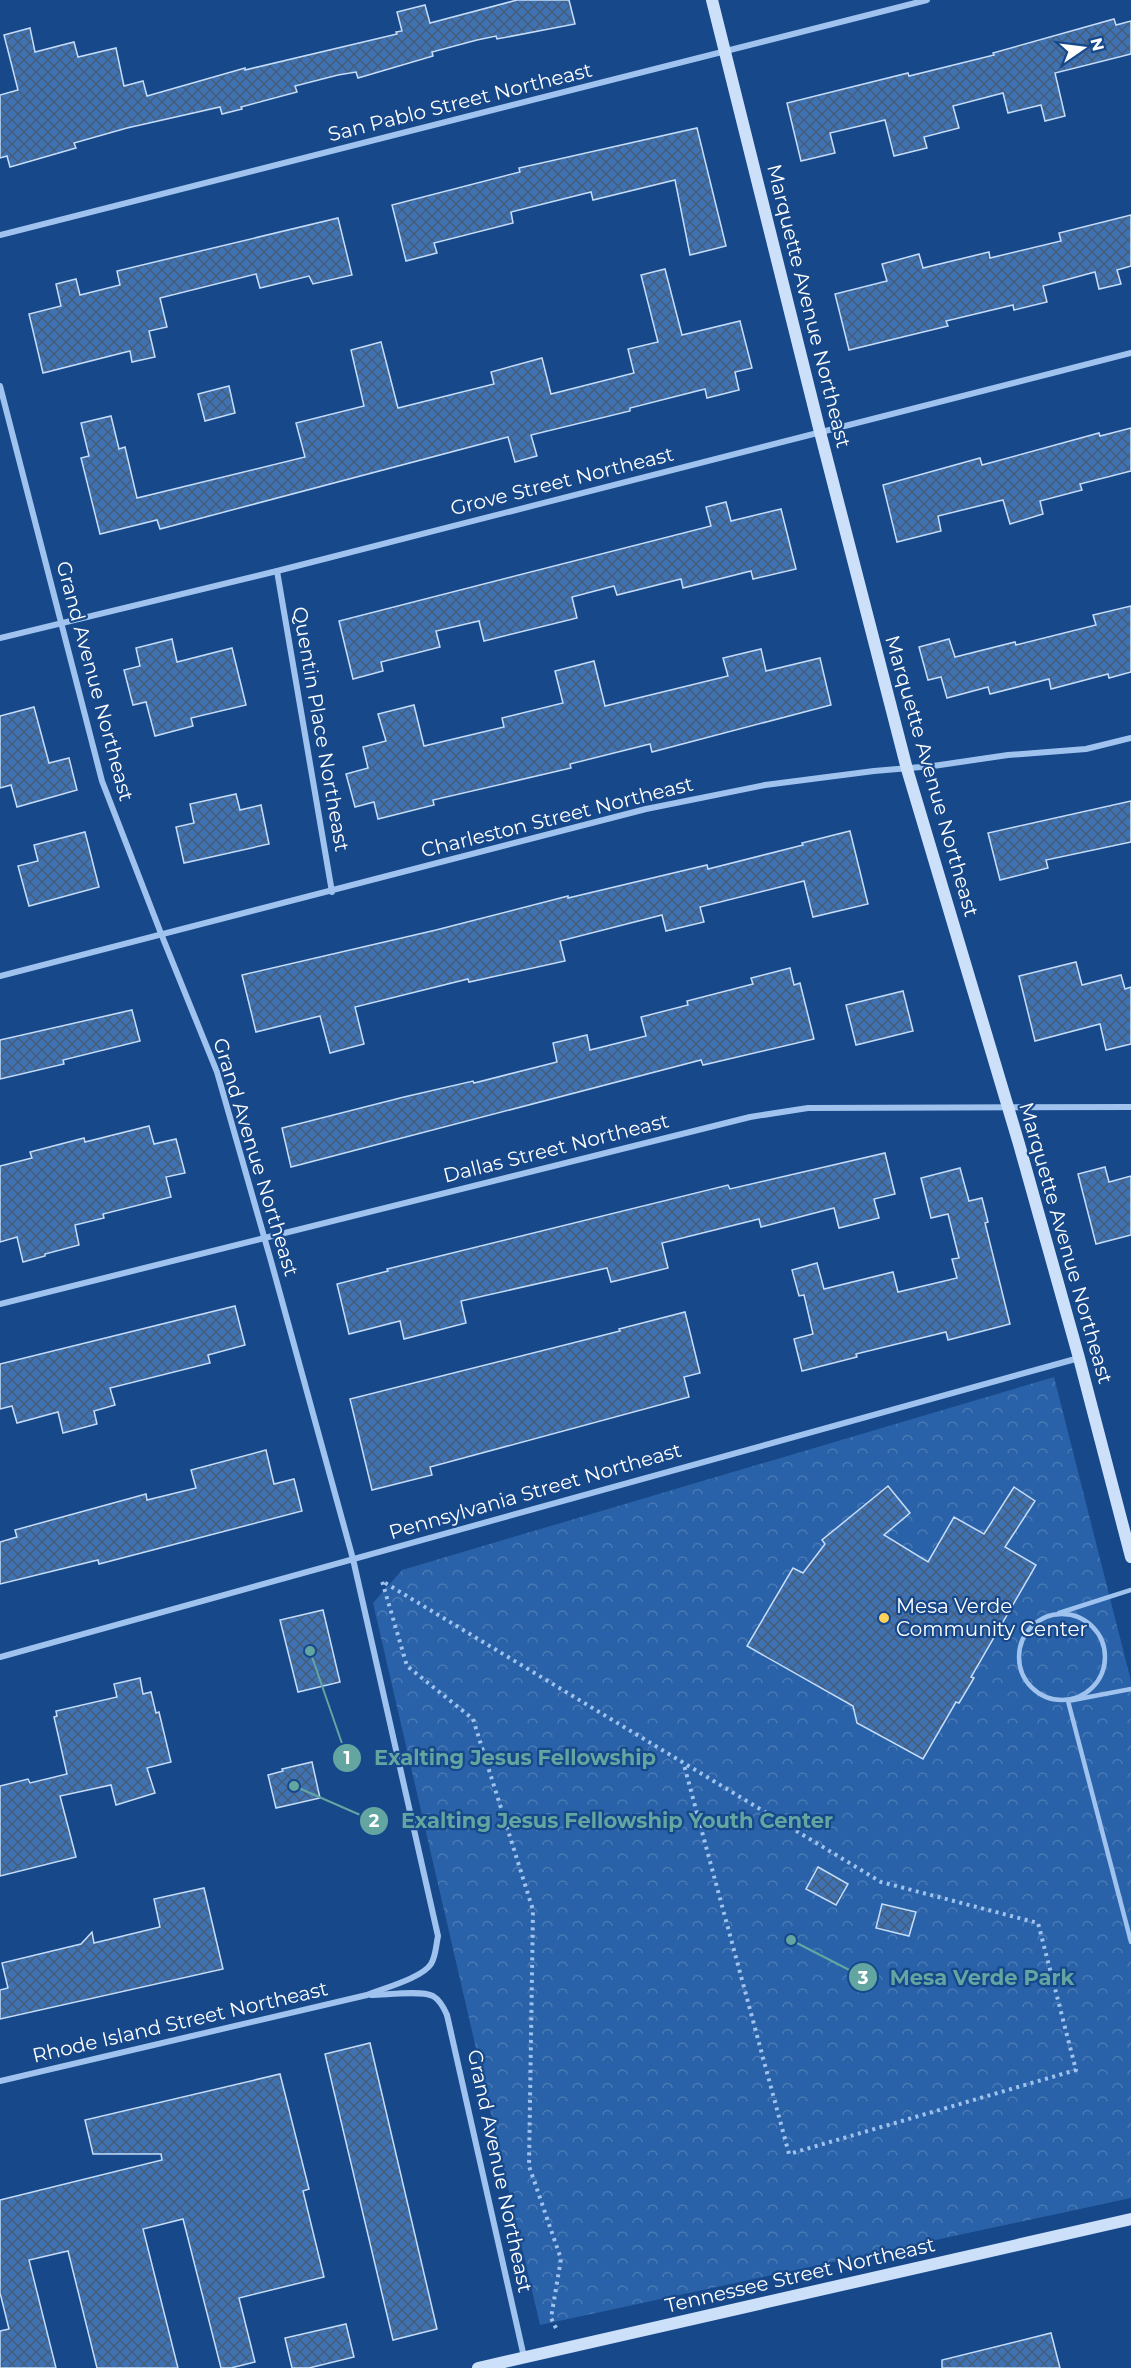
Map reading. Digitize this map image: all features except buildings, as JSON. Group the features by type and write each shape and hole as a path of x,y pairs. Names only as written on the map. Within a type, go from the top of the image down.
{"street":[{"name":"Marquette Avenue Northeast","path":"712,0 907,769 1079,1358 1131,1557"},
{"name":"San Pablo Street Northeast","path":"0,235 927,0"},
{"name":"Grove Street Northeast","path":"0,638 277,571 1131,352"},
{"name":"Grand Avenue Northeast","path":"0,386 102,781 217,1072 265,1239 353,1559 436,1921 438,1936 436,1950"},
{"name":"Quentin Place Northeast","path":"277,571 332,892"},
{"name":"Charleston Street Northeast","path":"0,976 162,936 646,809 765,785 1008,755 1086,749 1131,738"},
{"name":"Dallas Street Northeast","path":"0,1304 750,1117 808,1108 1131,1107"},
{"name":"Pennsylvania Street Northeast","path":"0,1657 1079,1358"},
{"name":"Rhode Island Street Northeast","path":"0,2080 367,1995 422,1972 430,1966 436,1950"},
{"name":"Rhode Island Street Northeast","path":"367,1995 424,1994 434,1997"},
{"name":"Grand Avenue Northeast","path":"434,1997 442,2004 452,2031 524,2357"},
{"name":"Tennessee Street Northeast","path":"478,2368 1131,2219"}],"lane":[{"path":"1131,1590 1049,1616 1032,1627 1021,1644 1019,1658 1021,1672 1029,1685 1040,1695 1054,1700 1068,1701 1131,1689"},
{"path":"1049,1616 1063,1614 1089,1623 1104,1646 1106,1660 1102,1675 1094,1687 1082,1696 1068,1701"},
{"path":"1068,1701 1131,1942"}],"path":[{"path":"556,2328 552,2318 561,2259 529,2166 533,1910 472,1719 407,1666 382,1581 881,1882 1038,1923 1076,2070 789,2154 684,1765"}],"green space":[{"path":"1054,1377 1131,1681 1131,2198 540,2325 373,1603 402,1570"}],"place":[{"name":"Mesa Verde Community Center","path":"884,1618"},
{"name":"Exalting Jesus Fellowship","path":"310,1651"},
{"name":"Exalting Jesus Fellowship Youth Center","path":"294,1786"},
{"name":"Mesa Verde Park","path":"791,1940"}]}
